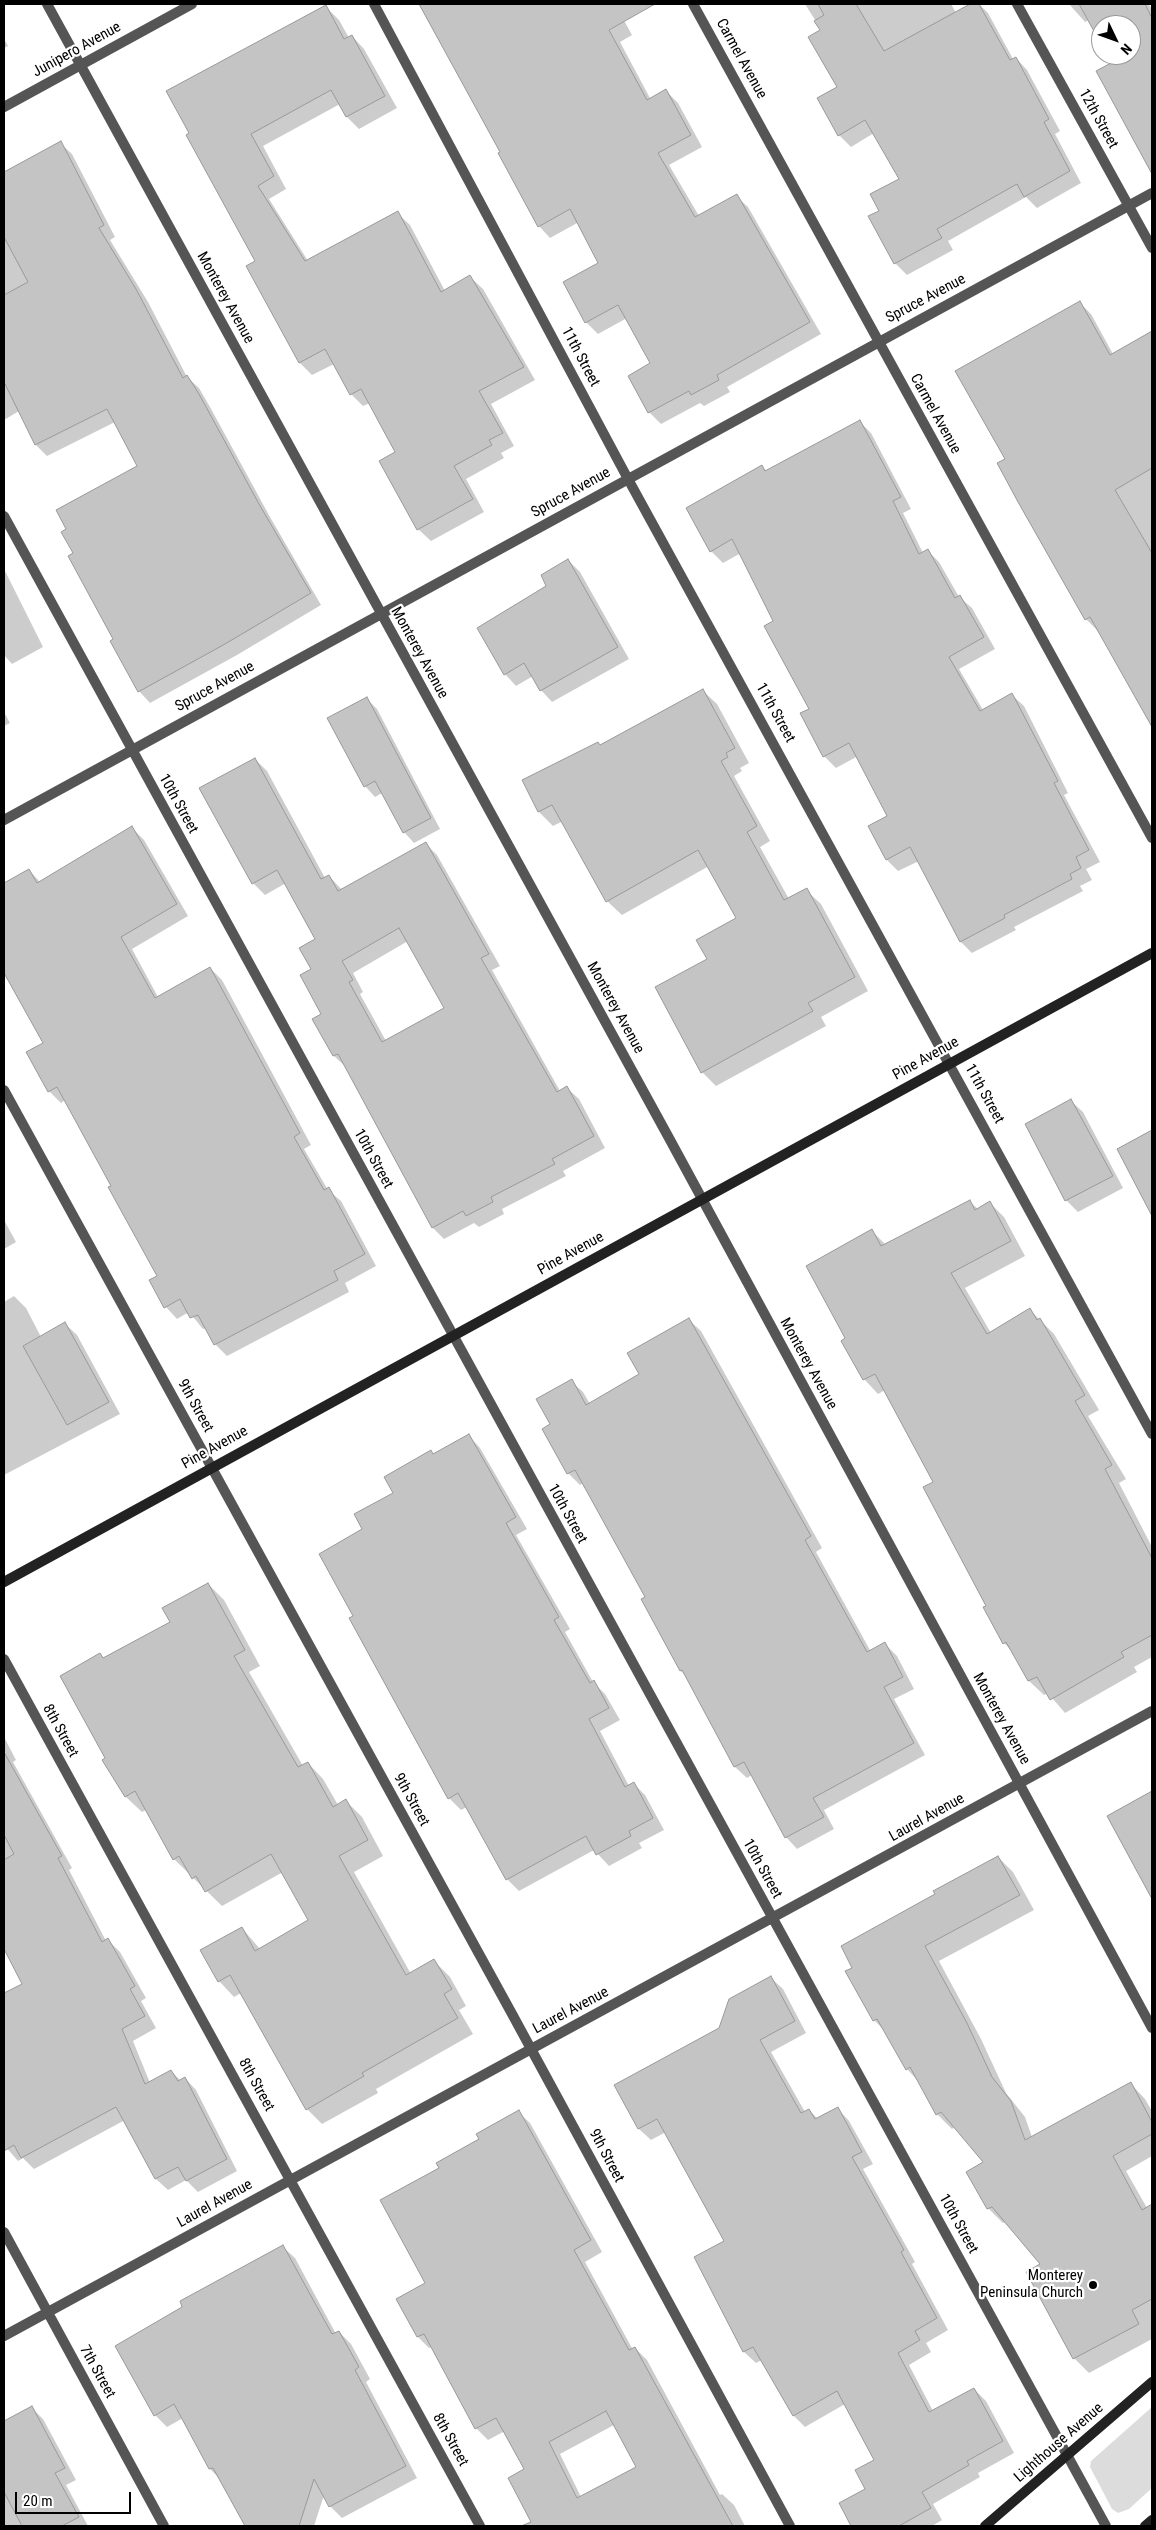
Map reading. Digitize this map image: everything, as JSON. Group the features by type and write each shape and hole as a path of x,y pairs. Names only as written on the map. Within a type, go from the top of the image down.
{"main road":[{"name":"Pine Avenue","path":"4,1582 1152,953"},
{"name":"Lighthouse Avenue","path":"985,2526 1069,2456 1152,2382"},
{"path":"1145,2526 1152,2520"}],"street":[{"name":"Monterey Avenue","path":"47,4 702,1198 1152,2028"},
{"name":"Junipero Avenue","path":"4,107 192,4"},
{"name":"11th Street","path":"374,4 628,478 950,1062 1152,1434"},
{"name":"Carmel Avenue","path":"693,4 1152,838"},
{"name":"12th Street","path":"1017,4 1152,248"},
{"name":"Spruce Avenue","path":"4,820 1152,193"},
{"name":"10th Street","path":"4,516 1106,2526"},
{"name":"9th Street","path":"4,1090 531,2049 790,2526"},
{"name":"8th Street","path":"4,1660 291,2179 480,2526"},
{"name":"Laurel Avenue","path":"4,2336 1152,1712"},
{"name":"7th Street","path":"4,2232 164,2526"}],"shaded area":[{"path":"1152,2407 1152,2488 1129,2509 1118,2513 1112,2509 1090,2467 1091,2461"}],"building":[{"path":"419,4 655,4 609,30 647,100 666,89 691,135 658,153 695,217 737,194 810,322 717,375 719,380 691,395 689,391 648,413 628,376 650,363 618,305 585,323 563,282 598,263 570,209 538,227 498,153 500,152"},
{"path":"818,4 856,4 884,51 970,4 979,4 1010,60 1016,57 1049,119 1044,122 1070,171 1024,197 1017,184 937,229 942,238 894,264 868,216 879,211 870,194 899,179 865,120 838,136 817,98 837,87 808,37 820,30 814,21 824,15"},
{"path":"1079,4 1145,4 1152,18 1152,174 1096,71 1107,65 1141,65 1141,15 1091,15 1091,26"},
{"path":"326,5 344,39 352,35 385,96 346,117 331,90 251,134 274,176 258,186 305,261 398,211 441,292 470,275 524,367 479,391 503,433 489,440 492,445 454,466 473,499 417,530 379,461 395,452 361,389 350,395 325,349 299,363 246,266 255,261 186,135 189,133 166,91"},
{"path":"61,141 104,225 99,228 136,289 183,378 187,375 199,394 259,504 311,593 225,644 138,692 110,641 113,639 68,556 73,553 61,532 66,529 56,510 137,466 107,409 35,445 4,382 4,295 28,282 4,237 4,172"},
{"path":"1080,301 1110,355 1152,331 1152,468 1115,490 1152,553 1152,727 1090,617 1085,620 1018,502 997,463 1005,459 955,371"},
{"path":"860,420 901,497 893,501 919,554 928,549 955,598 960,595 984,637 949,657 980,711 1012,693 1058,781 1054,783 1089,850 1076,857 1081,868 1070,874 1072,879 1004,915 1005,918 960,942 910,847 886,860 868,826 887,816 849,743 823,757 800,713 809,709 764,626 773,621 732,539 710,552 686,508 762,465 765,471"},
{"path":"568,559 618,647 540,691 524,663 504,675 477,628 546,586 541,575"},
{"path":"703,689 735,748 726,753 728,757 721,761 757,826 747,832 784,900 807,888 855,977 808,1003 813,1011 701,1073 655,987 707,959 696,940 736,918 698,850 606,902 552,805 538,812 522,780 598,742 600,745"},
{"path":"367,697 431,818 403,833 375,781 364,787 327,718"},
{"path":"255,758 321,879 329,875 338,891 426,842 489,954 481,958 557,1092 567,1086 594,1136 552,1159 555,1164 491,1197 493,1202 466,1216 463,1211 432,1228 338,1054 333,1056 312,1019 321,1014 300,975 311,969 299,948 315,939 277,870 252,884 199,788","holes":["399,928 444,1008 382,1042 349,982 353,980 342,961"]},
{"path":"132,826 177,904 121,937 155,998 210,967 300,1133 294,1137 324,1190 329,1187 365,1254 334,1271 338,1280 214,1345 198,1315 190,1318 180,1299 164,1308 149,1280 157,1276 108,1187 111,1186 57,1087 48,1092 26,1052 43,1043 4,973 4,883 29,869 37,883"},
{"path":"1071,1099 1113,1176 1065,1201 1025,1124"},
{"path":"1152,1130 1152,1216 1117,1149"},
{"path":"970,1200 975,1210 990,1201 1011,1241 951,1273 987,1334 1030,1308 1037,1320 1040,1318 1085,1395 1075,1401 1112,1465 1105,1469 1152,1558 1152,1635 1121,1652 1124,1657 1050,1700 1037,1677 1028,1681 1006,1642 1003,1644 983,1607 986,1606 923,1487 933,1482 875,1374 863,1380 841,1341 845,1338 806,1266 872,1229 881,1246"},
{"path":"689,1318 811,1536 805,1540 867,1652 885,1642 903,1677 884,1687 914,1743 813,1798 824,1817 785,1838 744,1762 734,1767 641,1599 645,1597 575,1470 567,1474 542,1429 550,1424 536,1399 572,1379 586,1405 639,1374 627,1353"},
{"path":"65,1322 109,1402 67,1425 23,1346"},
{"path":"469,1434 516,1517 506,1523 559,1617 554,1620 590,1683 594,1680 609,1708 589,1719 625,1787 634,1782 653,1818 629,1831 631,1836 596,1855 586,1836 506,1880 458,1793 448,1799 349,1618 353,1616 319,1554 362,1529 354,1514 393,1493 384,1477 431,1450 433,1454"},
{"path":"208,1583 245,1650 234,1656 298,1767 308,1762 333,1807 346,1799 368,1840 339,1856 406,1975 434,1959 452,1989 444,1994 458,2018 362,2073 364,2076 306,2110 230,1975 218,1982 200,1950 242,1927 255,1951 308,1920 271,1854 205,1892 196,1876 192,1879 179,1856 173,1860 135,1791 125,1797 102,1760 105,1758 60,1676 100,1653 103,1658 170,1622 162,1608"},
{"path":"4,1752 62,1856 58,1858 102,1942 108,1938 135,1986 130,1989 145,2016 122,2029 145,2084 171,2070 178,2081 185,2077 227,2159 186,2181 178,2167 155,2179 116,2107 21,2158 14,2145 4,2151 4,1993 22,1984 4,1949 4,1860 14,1854 4,1835"},
{"path":"1152,1791 1152,1899 1107,1816"},
{"path":"998,1856 1020,1895 925,1946 967,2023 992,2077 1011,2101 1025,2140 1131,2082 1152,2122 1152,2134 1113,2156 1142,2210 1152,2204 1152,2299 1132,2310 1139,2324 1073,2359 1026,2272 1040,2264 992,2207 987,2209 966,2172 983,2162 941,2112 936,2115 910,2067 906,2070 877,2019 873,2021 845,1971 852,1968 841,1946 935,1894 933,1891"},
{"path":"771,1976 795,2021 760,2040 801,2113 809,2109 815,2119 838,2107 862,2152 852,2157 904,2250 901,2252 937,2318 915,2331 920,2340 898,2353 929,2412 974,2388 1003,2441 967,2461 969,2465 922,2492 931,2508 899,2526 851,2526 839,2503 865,2489 855,2470 874,2460 837,2391 793,2416 753,2347 743,2352 694,2257 724,2241 657,2119 638,2129 614,2085 719,2028 729,1999"},
{"path":"519,2110 591,2240 574,2250 629,2350 635,2347 733,2526 521,2526 531,2522 508,2478 524,2469 496,2418 475,2429 424,2334 417,2337 396,2299 425,2283 380,2200 439,2168 436,2163 479,2139 476,2134","holes":["606,2411 636,2467 577,2498 549,2442"]},
{"path":"283,2245 332,2334 339,2331 359,2367 355,2370 406,2466 329,2507 314,2479 299,2526 245,2526 213,2468 209,2469 174,2404 154,2416 115,2346 182,2307 180,2301"},
{"path":"32,2406 65,2468 55,2473 79,2517 62,2526 22,2526 4,2492 4,2421"}],"place":[{"name":"Monterey Peninsula Church","path":"1093,2285"}]}
